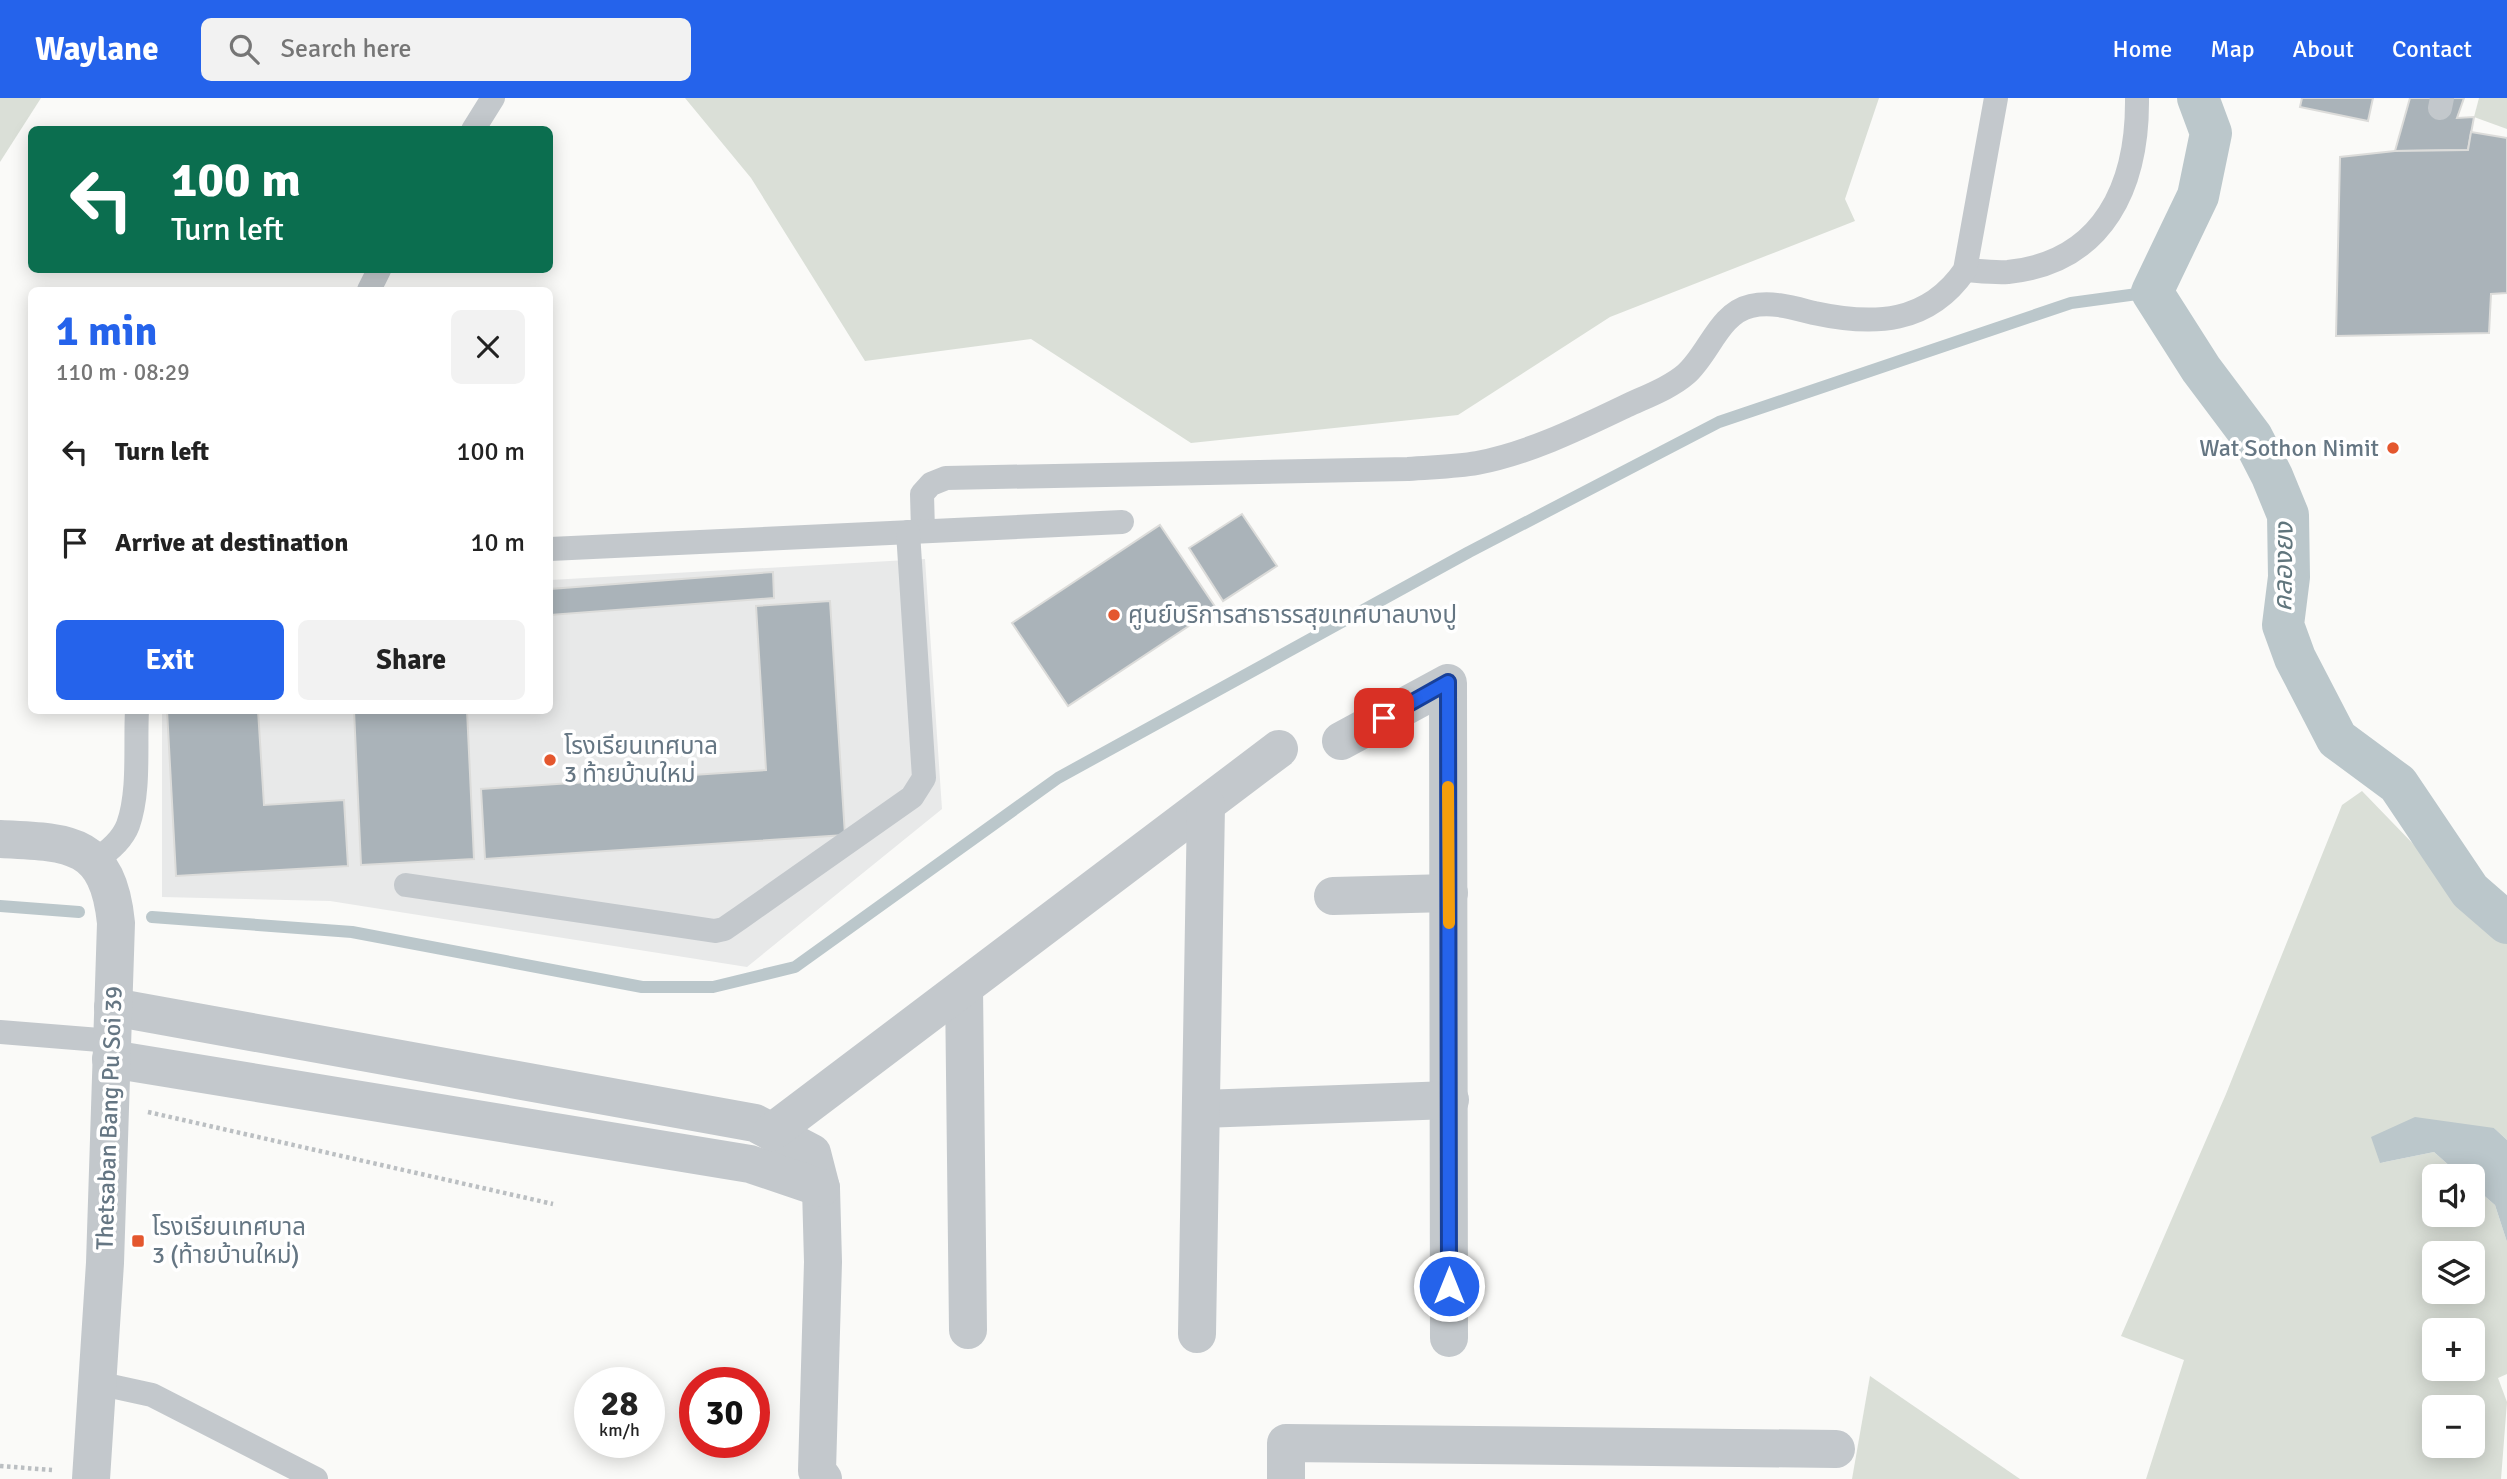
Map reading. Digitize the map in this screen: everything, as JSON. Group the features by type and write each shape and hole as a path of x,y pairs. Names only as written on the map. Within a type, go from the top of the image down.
{"street":[{"path":"1341,741 1448,682 1449,1338"},
{"path":"772,1132 1279,750"},
{"path":"1197,1334 1206,805"},
{"path":"0,839 45,841 77,848 94,861"},
{"name":"Thetsaban Bang Pu Soi 39","path":"91,1476 110,1103 114,899 108,876 94,861"},
{"path":"1333,896 1449,893"},
{"path":"964,988 968,1330"},
{"path":"112,1036 755,1123 812,1153 821,1188 823,1262 817,1471 823,1479"},
{"path":"112,1036 750,1164 821,1188"},
{"path":"1201,1109 1450,1100"},
{"path":"1286,1479 1286,1443 1836,1449"}],"lane":[{"path":"476,126 493,98"},
{"path":"406,884 715,930 724,929 912,797 924,778 915,531 922,494 931,484 946,478 1408,469 1477,463 1555,440 1657,391 1687,373 1729,320 1749,306 1773,304 1847,320 1899,318 1927,307 1951,290 1965,270 1996,98"},
{"path":"1965,270 2008,272 2039,265 2076,248 2100,228 2130,175 2137,128 2137,98"},
{"path":"553,549 1122,522"},
{"path":"94,861 116,844 127,827 132,800 137,714"},
{"path":"0,1032 112,1036"},
{"path":"97,1384 152,1395 316,1479"}],"path":[{"path":"110,1103 552,1204"},
{"path":"0,1466 91,1476"}],"shaded area":[{"path":"0,98 41,98 0,162"},
{"path":"685,98 1879,98 1845,199 1855,221 1610,317 1458,415 1191,443 1031,339 865,361 751,178"},
{"path":"2479,98 2507,98 2507,129 2474,117"},
{"name":"โรงเรียนเทศบาล 3 ท้ายบ้านใหม่","path":"925,559 942,809 747,967 330,901 162,897 162,714 553,714 553,580"},
{"path":"2362,791 2507,941 2507,1140 2494,1128 2380,1163 2434,1152 2448,1164 2422,1164 2422,1227 2485,1227 2485,1196 2495,1205 2507,1242 2507,1374 2498,1378 2507,1402 2501,1479 2146,1479 2184,1360 2121,1336 2226,1094 2342,805"},
{"path":"2415,1117 2494,1128 2507,1140 2507,1242 2495,1205 2485,1196 2485,1164 2448,1164 2434,1152 2380,1163 2371,1137"},
{"path":"1870,1376 2020,1479 1852,1479"}],"building":[{"path":"2302,98 2373,98 2368,121 2300,107"},
{"path":"2410,98 2464,98 2457,118 2474,117 2468,150 2395,151"},
{"path":"2471,132 2507,138 2507,293 2491,294 2489,333 2336,336 2340,157 2395,151 2468,150"},
{"path":"1242,514 1277,566 1223,601 1189,548"},
{"name":"ศูนย์บริการสาธารรสุขเทศบาลบางปู","path":"1160,525 1216,608 1068,706 1012,623"},
{"path":"773,572 774,598 553,615 553,589"},
{"path":"830,601 845,835 485,859 481,789 766,770 756,606"},
{"path":"167,714 258,714 264,805 344,800 348,866 176,876"},
{"path":"354,714 467,714 474,859 361,865"}],"waterway":[{"name":"คลองยง","path":"2198,98 2211,133 2198,196 2152,292 2201,369 2252,437 2272,476 2288,515 2289,577 2283,625 2295,658 2337,739 2398,784 2470,891 2507,923"},
{"path":"152,917 352,932 642,987 713,987 795,967 1058,778 1469,552 1719,422 2071,303 2152,292"},
{"path":"0,906 79,912"}],"slow traffic":[{"path":"1448,787 1449,923"}],"place":[{"name":"Wat Sothon Nimit","path":"2393,448"},
{"name":"ศูนย์บริการสาธารรสุขเทศบาลบางปู","path":"1114,615"},
{"name":"โรงเรียนเทศบาล 3 ท้ายบ้านใหม่","path":"550,760"},
{"name":"โรงเรียนเทศบาล 3 (ท้ายบ้านใหม่)","path":"138,1241"}],"route":[{"path":"1384,718 1448,682 1449,1286"}]}
